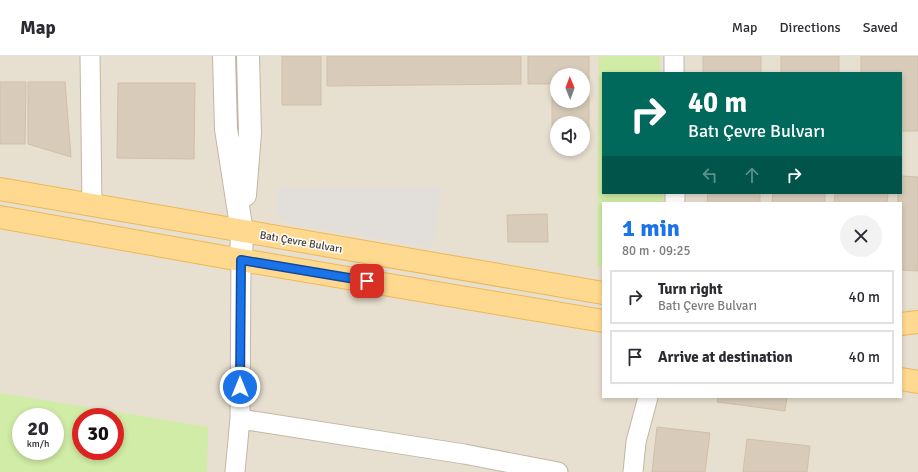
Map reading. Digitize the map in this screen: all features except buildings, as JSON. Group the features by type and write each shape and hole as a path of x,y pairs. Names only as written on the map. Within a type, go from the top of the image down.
{"main road":[{"name":"Batı Çevre Bulvarı","path":"0,189 242,232 602,293"},
{"path":"0,217 241,260 602,321"},
{"path":"902,324 918,322"},
{"path":"902,379 918,382"}],"street":[{"path":"90,56 92,205"},
{"path":"224,56 226,129 242,232"},
{"path":"235,472 240,419 242,232 250,133 248,56"},
{"path":"674,56 674,72"},
{"path":"633,472 636,442 648,398"},
{"path":"240,419 464,454 558,472"}],"shaded area":[{"path":"0,56 918,56 918,472 0,472"},
{"path":"442,187 432,247 292,224 277,215 277,188"}],"green space":[{"path":"599,56 660,56 660,72 602,72 602,194 663,194 663,202 602,202 602,266 597,266"},
{"path":"0,393 92,408 72,408 72,460 124,460 124,413 208,427 207,472 0,472"}],"route":[{"path":"240,387 241,260 367,281"}]}
